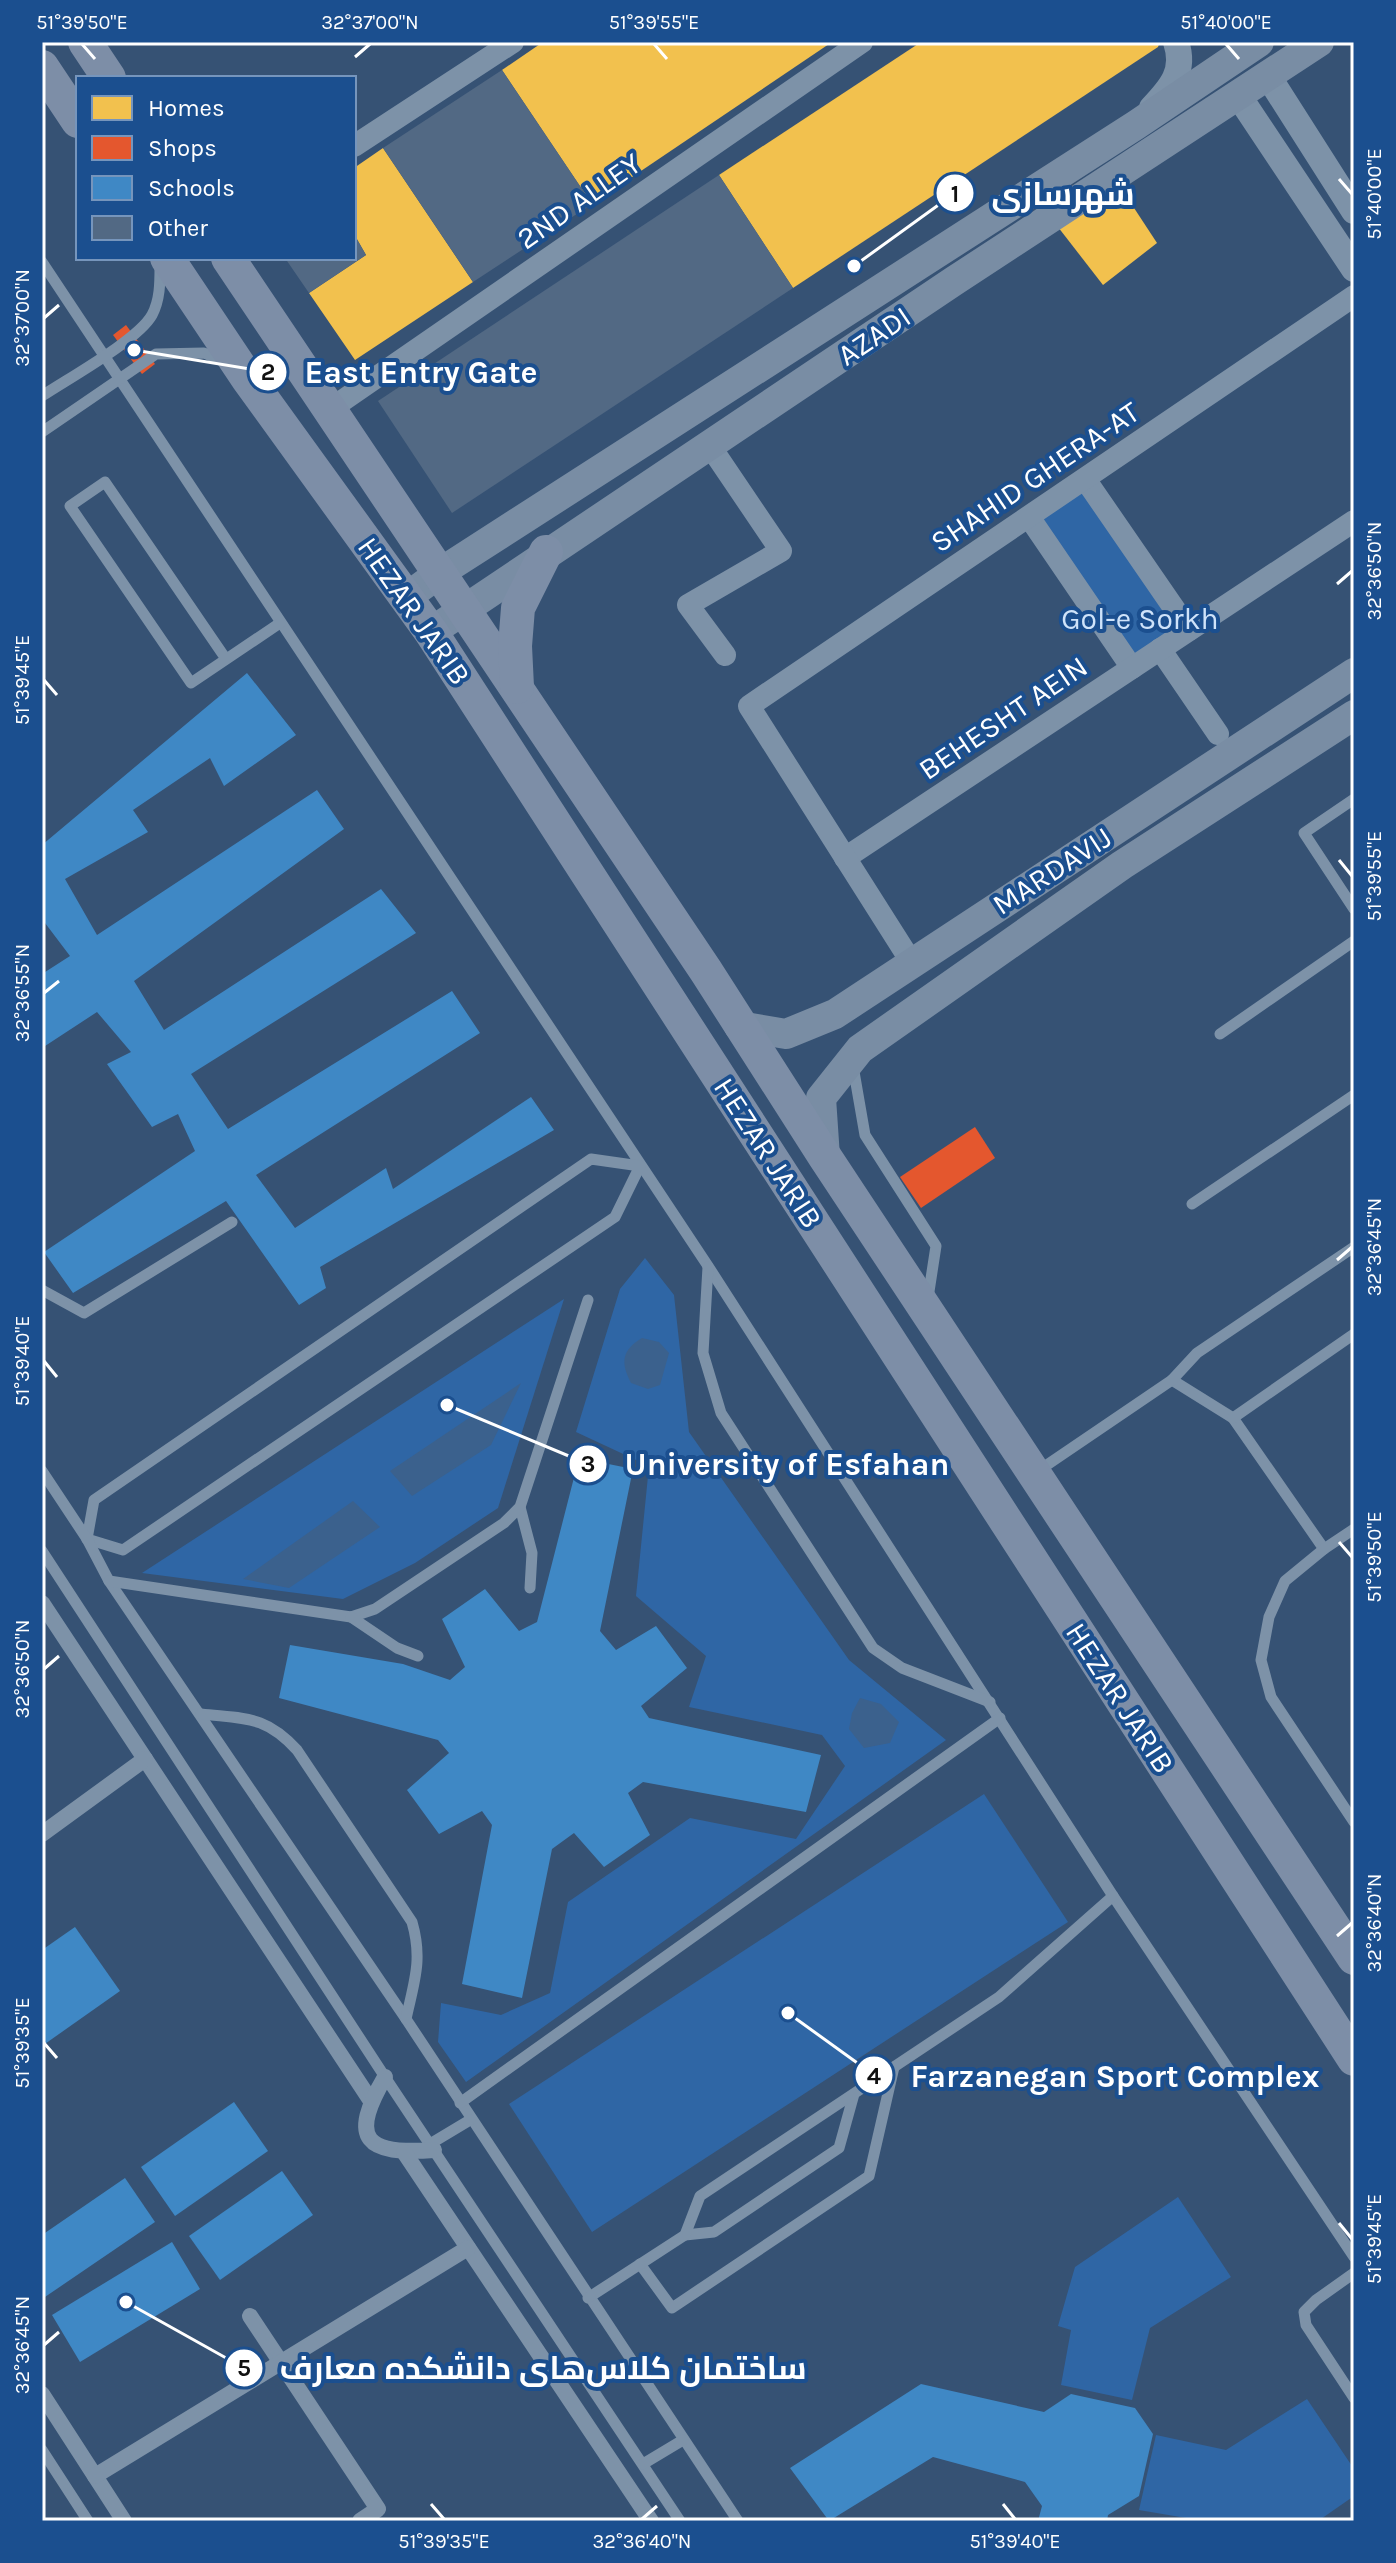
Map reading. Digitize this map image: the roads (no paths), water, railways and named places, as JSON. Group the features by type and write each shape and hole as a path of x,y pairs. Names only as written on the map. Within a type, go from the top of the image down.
{"main road":[{"path":"85,42 108,76"},
{"name":"AZADI","path":"407,597 441,572 1136,125 1259,42"},
{"name":"AZADI","path":"431,632 546,552 1319,42"},
{"path":"42,67 76,118"},
{"path":"936,254 954,281"},
{"name":"HEZAR JARIB","path":"168,260 248,379 431,632 1354,2059"},
{"name":"HEZAR JARIB","path":"229,260 465,608 1354,1958"},
{"path":"517,687 515,646 518,608 546,552"},
{"name":"MARDAVIJ","path":"739,1026 786,1034 835,1014 1354,673"},
{"name":"MARDAVIJ","path":"825,1157 821,1098 860,1049 1122,865 1354,715"},
{"path":"1105,836 1122,865"}],"street":[{"path":"356,145 513,42"},
{"name":"2ND ALLEY","path":"329,410 862,42"},
{"path":"1136,125 1173,86 1181,55 1176,42"},
{"path":"1268,76 1354,211"},
{"path":"1238,95 1354,269"},
{"name":"SHAHID GHERA-AT","path":"845,858 749,706 1354,296"},
{"path":"710,446 781,551 688,605 725,655"},
{"path":"1085,479 1189,630"},
{"path":"1029,517 1132,668"},
{"name":"BEHESHT AEIN","path":"845,858 1354,521"},
{"path":"1160,649 1218,734"},
{"path":"845,858 912,963"},
{"path":"42,1603 371,2101"},
{"path":"42,1834 145,1759"},
{"path":"385,2077 371,2101 365,2123 368,2136 379,2147 404,2152 432,2147"},
{"path":"404,2152 651,2521"},
{"path":"95,2476 468,2248"},
{"path":"250,2316 378,2509 360,2521"},
{"path":"42,2394 124,2521"}],"lane":[{"path":"42,396 137,333 152,315 160,290 161,260"},
{"path":"42,262 708,1266 1113,1896 1354,2257"},
{"path":"42,432 156,354 204,353 238,369 248,379"},
{"path":"226,659 105,482 70,506 191,683 280,623"},
{"path":"1354,799 1304,833 1354,909"},
{"path":"1220,1034 1354,941"},
{"path":"852,1059 865,1135 936,1246 927,1311"},
{"path":"1192,1204 1354,1095"},
{"path":"87,1539 94,1500 591,1159 640,1166"},
{"path":"87,1539 123,1550 136,1542 615,1217 640,1166"},
{"path":"42,1290 84,1313 232,1222"},
{"path":"1034,1474 1172,1380 1197,1353 1354,1247"},
{"path":"708,1266 703,1353 721,1413 873,1648 902,1668 990,1702"},
{"path":"351,1617 375,1609 504,1523 520,1507 588,1300"},
{"path":"1233,1418 1354,1334"},
{"path":"1172,1380 1233,1418 1324,1549"},
{"path":"42,1471 87,1539 109,1581 406,2019 738,2521"},
{"path":"520,1507 532,1553 530,1588"},
{"path":"1354,1529 1285,1581 1269,1617 1261,1660 1271,1697 1354,1822"},
{"path":"42,1551 385,2077 680,2521"},
{"path":"109,1581 351,1617 397,1648 418,1656"},
{"path":"201,1714 261,1721 281,1732 297,1750 412,1922 419,1945 418,1966 406,2019"},
{"path":"460,2103 1000,1718"},
{"path":"685,2235 700,2196 999,1997 1113,1896"},
{"path":"640,2264 672,2308 869,2176 894,2067"},
{"path":"588,2298 685,2235 714,2232 839,2148 854,2094"},
{"path":"432,2147 470,2120"},
{"path":"1354,2273 1304,2312 1306,2325 1354,2398"},
{"path":"643,2464 683,2440"},
{"path":"42,2450 88,2521"}],"place":[{"name":"شهرسازی","path":"854,266"},
{"name":"East Entry Gate","path":"134,350"},
{"name":"University of Esfahan","path":"447,1405"},
{"name":"Farzanegan Sport Complex","path":"788,2013"},
{"name":"ساختمان کلاس‌های دانشکده معارف","path":"126,2302"}],"park label":[{"name":"Gol-e Sorkh","path":"1140,619"}]}
